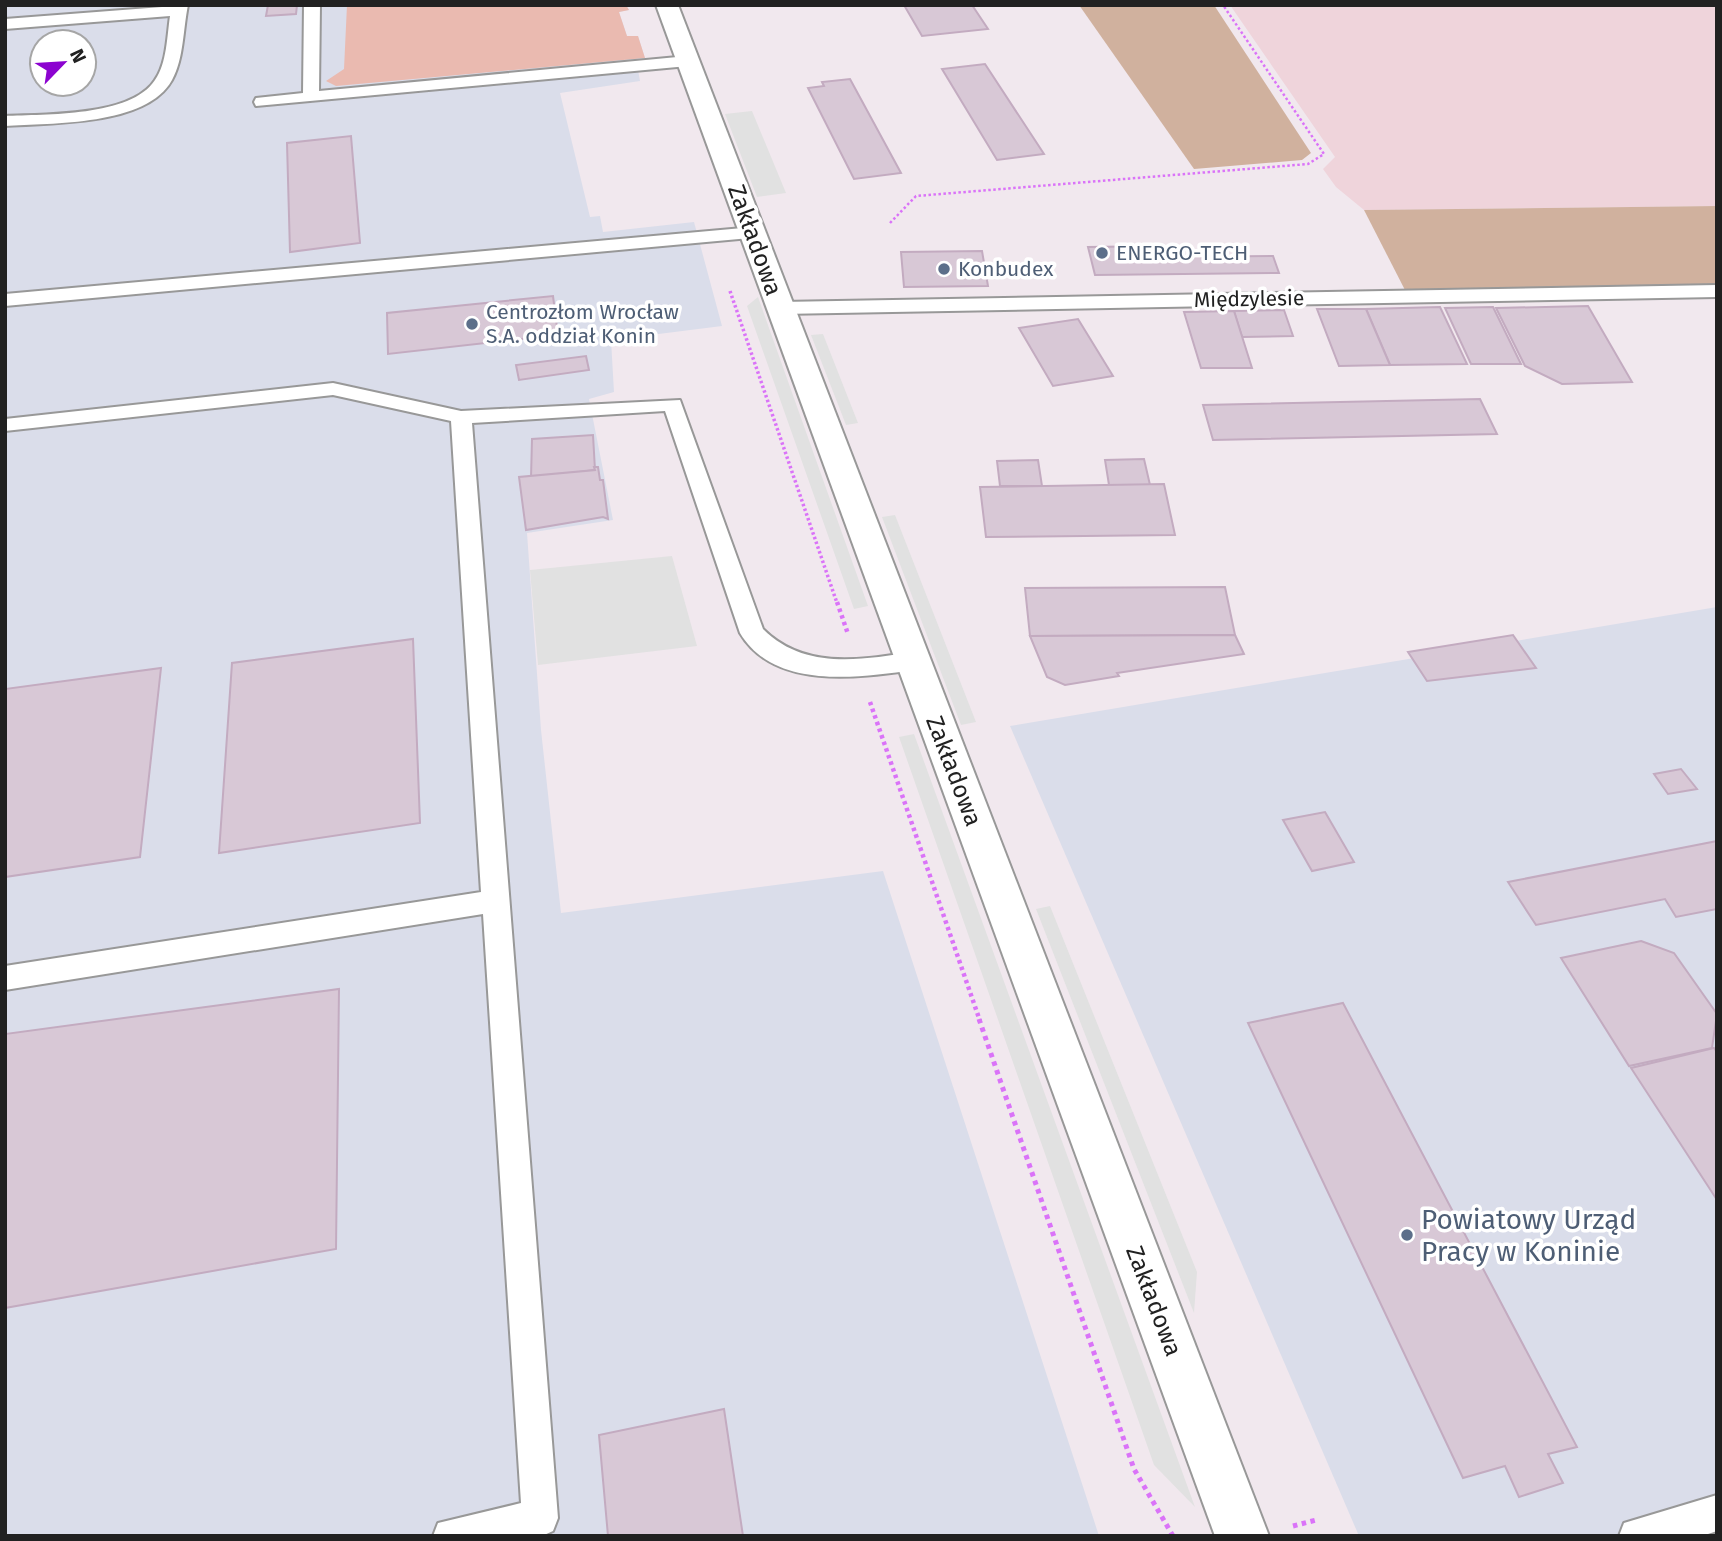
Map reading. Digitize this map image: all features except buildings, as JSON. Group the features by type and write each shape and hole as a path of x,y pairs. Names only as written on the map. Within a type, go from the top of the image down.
{"street":[{"name":"Zakładowa","path":"667,5 1242,1536"}],"lane":[{"path":"311,97 312,5"},
{"path":"5,24 179,8 162,83 141,100 99,113 5,121"},
{"path":"262,102 688,61"},
{"path":"5,300 754,233"},
{"name":"Międzylesie","path":"780,308 1717,291"},
{"path":"5,425 333,389 461,417 673,404 752,633 761,645 798,662 827,668 859,669 913,661"},
{"path":"452,1536 540,1518 461,417"},
{"path":"5,978 496,901"},
{"path":"1637,1536 1717,1513"}],"path":[{"path":"890,223 916,196 1308,164 1324,154 1223,5"},
{"path":"725,279 850,641"},
{"path":"869,699 1134,1469 1173,1536"},
{"path":"1293,1526 1316,1520"}],"shaded area":[{"path":"5,5 626,5 629,10 619,12 627,36 638,36 645,58 636,59 640,81 560,93 590,217 600,216 603,232 694,222 722,326 611,340 614,392 589,399 613,520 527,533 541,730 561,913 883,871 1099,1536 5,1536"},
{"path":"347,5 626,5 629,10 619,12 627,36 638,36 645,58 336,86 326,81 344,69"},
{"path":"1079,5 1214,5 1311,153 1302,160 1194,169"},
{"path":"1230,5 1717,5 1717,206 1364,210 1336,187 1323,169 1335,157"},
{"path":"752,111 786,193 757,197 725,114"},
{"path":"1717,206 1717,286 1406,292 1364,210"},
{"path":"758,297 868,606 854,609 747,306"},
{"path":"823,334 858,423 846,425 811,335"},
{"path":"895,515 976,722 961,725 882,517"},
{"path":"672,556 697,646 538,665 530,570"},
{"path":"1717,607 1717,1536 1359,1536 1010,726"},
{"path":"914,734 1195,1507 1154,1465 899,737"},
{"path":"1050,906 1197,1272 1194,1313 1036,909"}],"place":[{"name":"ENERGO-TECH","path":"1102,253"},
{"name":"Konbudex","path":"944,269"},
{"name":"Centrozłom Wrocław S.A. oddział Konin","path":"472,324"},
{"name":"Powiatowy Urząd Pracy w Koninie","path":"1407,1235"}]}
